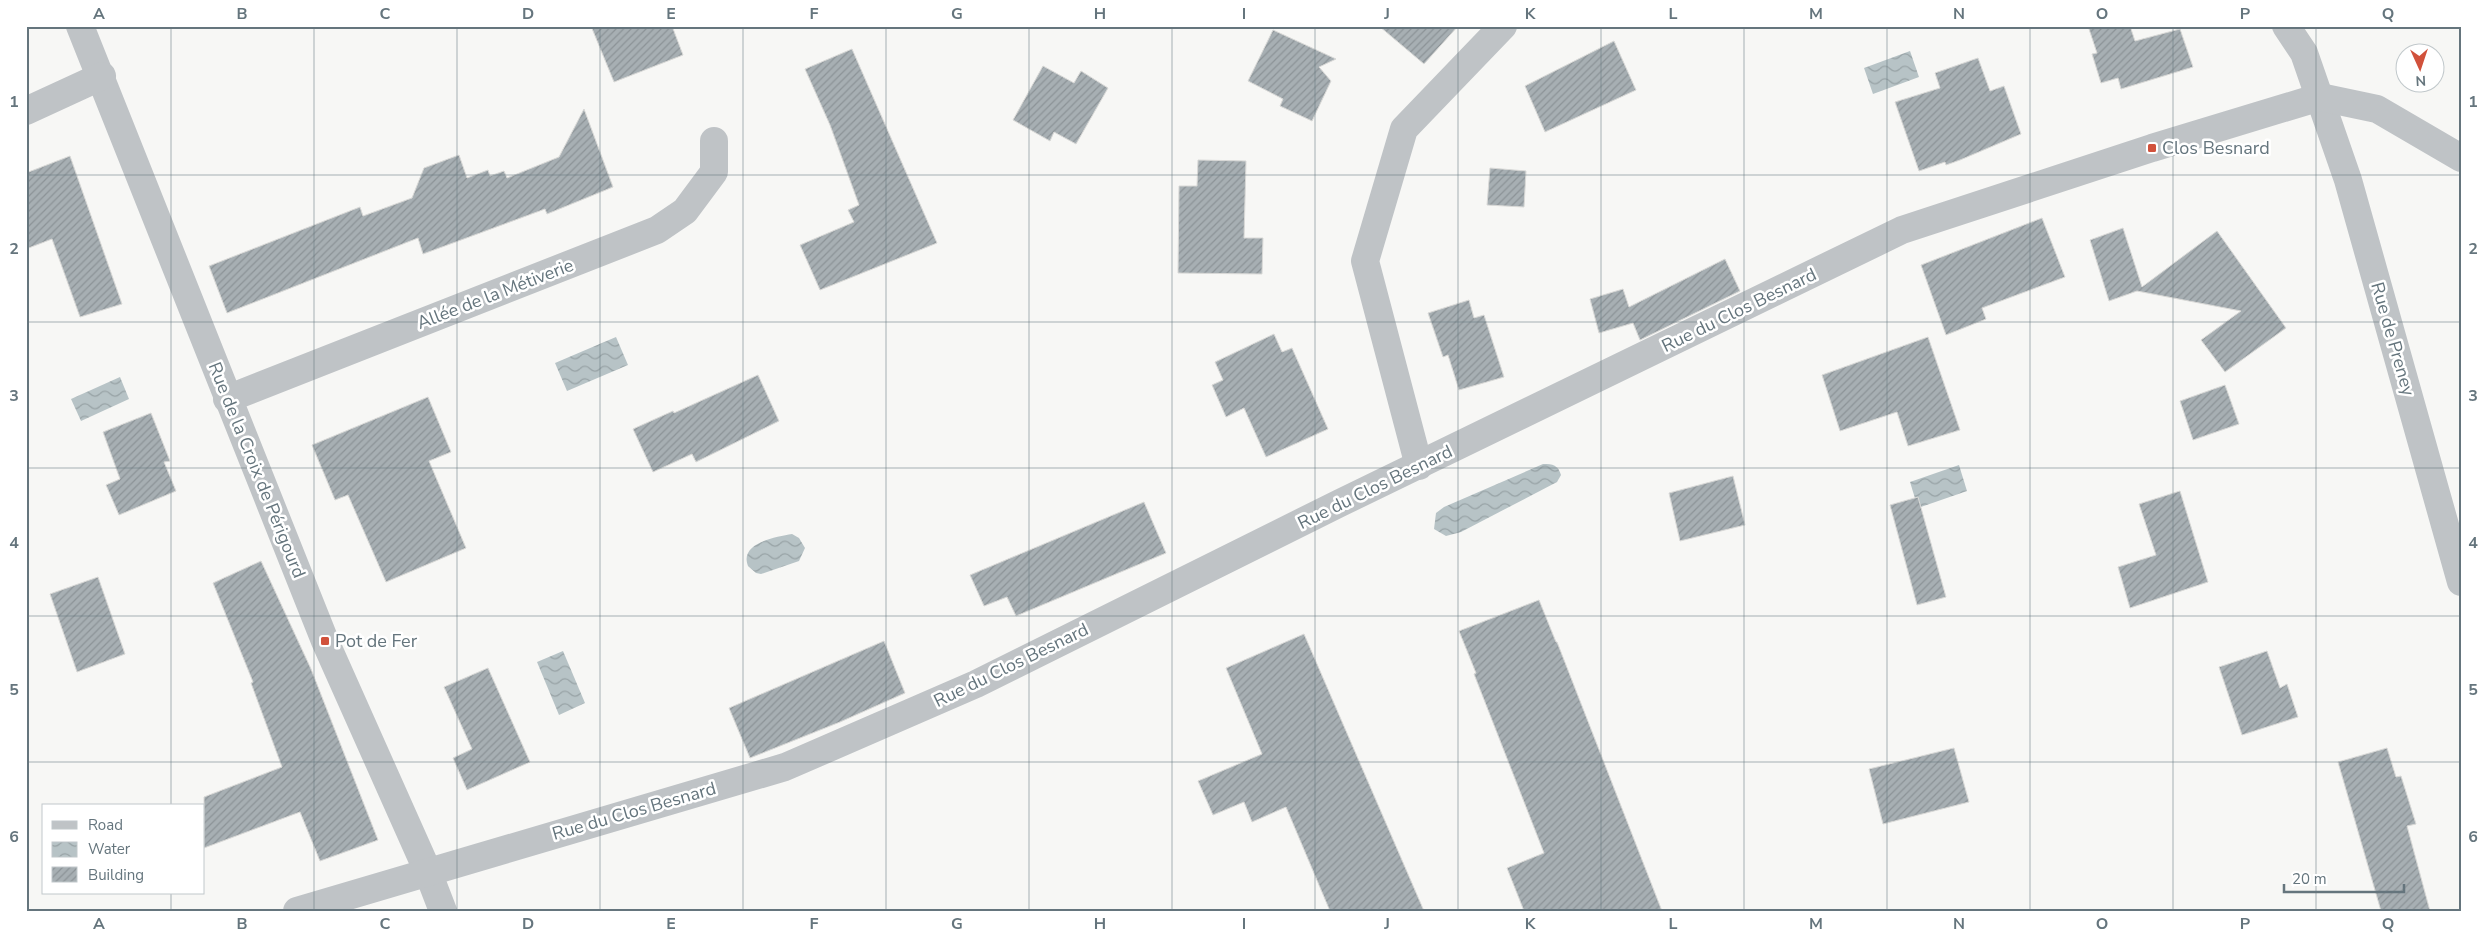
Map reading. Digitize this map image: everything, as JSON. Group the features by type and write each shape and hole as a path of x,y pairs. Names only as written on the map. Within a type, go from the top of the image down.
{"street":[{"name":"Rue de la Croix de Périgourd","path":"80,26 102,76 227,399 268,494 325,641 428,872 443,911"},
{"path":"1419,466 1365,261 1385,186 1404,129 1503,26"},
{"name":"Rue de Preney","path":"2286,26 2304,53 2351,189 2461,582"},
{"path":"26,111 102,76"},
{"path":"2320,97 2378,109 2461,158"},
{"name":"Rue du Clos Besnard","path":"297,911 785,766 976,684 1902,230 2152,148 2320,97"},
{"name":"Allée de la Métiverie","path":"227,399 657,230 685,210 714,172 714,141"}],"water":[{"path":"1910,51 1919,77 1873,94 1864,68"},
{"path":"616,337 628,365 567,391 555,363"},
{"path":"120,377 129,399 81,421 71,399"},
{"path":"1543,464 1557,467 1561,475 1557,482 1461,532 1446,536 1434,529 1436,513 1444,507"},
{"path":"1959,465 1967,491 1918,508 1910,482"},
{"path":"792,534 799,538 805,548 799,561 761,574 756,573 748,566 747,558 753,547 768,539"},
{"path":"563,651 585,703 559,715 537,662"}],"building":[{"path":"591,26 672,26 683,55 614,82"},
{"path":"1379,26 1458,26 1424,64"},
{"path":"2088,26 2130,26 2135,41 2180,29 2193,67 2121,89 2118,78 2101,83 2092,54 2097,53"},
{"path":"1273,30 1336,59 1319,67 1331,81 1312,121 1280,106 1283,99 1248,81"},
{"path":"1614,41 1636,90 1545,132 1525,86"},
{"path":"852,49 937,243 820,290 800,245 854,222 848,210 859,205 830,125 805,69"},
{"path":"1978,58 1990,91 2004,86 2021,134 1960,160 1946,165 1945,162 1919,171 1895,102 1940,88 1935,73"},
{"path":"1043,66 1074,83 1081,71 1108,88 1076,144 1054,132 1050,141 1013,120"},
{"path":"584,109 613,187 547,214 545,209 423,254 418,238 227,313 209,266 360,207 363,216 412,198 424,168 459,155 467,178 488,170 490,176 504,171 507,178 559,157"},
{"path":"70,156 122,304 80,317 52,239 26,249 26,173"},
{"path":"1198,160 1246,161 1244,238 1263,238 1262,274 1178,273 1179,186 1197,186"},
{"path":"1490,168 1526,171 1524,207 1487,205"},
{"path":"2042,218 2065,277 1982,308 1986,319 1946,335 1921,265"},
{"path":"2123,228 2142,287 2217,231 2286,328 2225,372 2201,340 2241,311 2137,291 2109,301 2090,240"},
{"path":"1725,259 1740,291 1640,340 1633,323 1599,333 1590,299 1623,289 1629,307"},
{"path":"1469,300 1474,318 1484,315 1504,377 1459,390 1448,355 1443,357 1428,313"},
{"path":"1274,334 1282,352 1292,348 1328,429 1266,457 1244,408 1226,417 1212,385 1223,380 1215,362"},
{"path":"1928,337 1960,430 1908,446 1897,412 1840,431 1822,375"},
{"path":"758,375 779,421 696,462 692,454 653,472 633,429 673,411 674,413"},
{"path":"2225,385 2239,424 2193,440 2180,401"},
{"path":"428,397 451,452 429,461 466,548 386,582 348,495 335,500 312,445"},
{"path":"151,413 170,461 164,462 176,491 119,515 106,485 120,479 103,432"},
{"path":"1733,476 1745,525 1680,541 1669,493"},
{"path":"2180,491 2208,582 2130,608 2118,567 2156,555 2139,504"},
{"path":"1918,497 1946,597 1917,605 1890,505"},
{"path":"1144,502 1166,553 1016,616 1007,597 984,606 970,575"},
{"path":"261,561 311,669 378,840 320,861 300,812 205,848 204,797 282,767 251,683 253,682 213,583"},
{"path":"98,577 125,654 77,672 50,594"},
{"path":"1539,600 1662,911 1524,911 1507,868 1544,853 1459,631"},
{"path":"1304,634 1424,911 1330,911 1286,807 1252,822 1244,802 1213,815 1198,781 1262,754 1226,668"},
{"path":"884,641 905,693 840,722 750,758 729,708"},
{"path":"2267,651 2280,688 2287,684 2298,717 2242,735 2219,667"},
{"path":"488,668 530,762 467,790 453,758 472,749 444,687"},
{"path":"1954,748 1969,802 1883,824 1869,769"},
{"path":"2387,748 2396,777 2401,776 2416,824 2407,826 2430,911 2381,911 2338,762"}],"place":[{"name":"Clos Besnard","path":"2152,148"},
{"name":"Pot de Fer","path":"325,641"}]}
